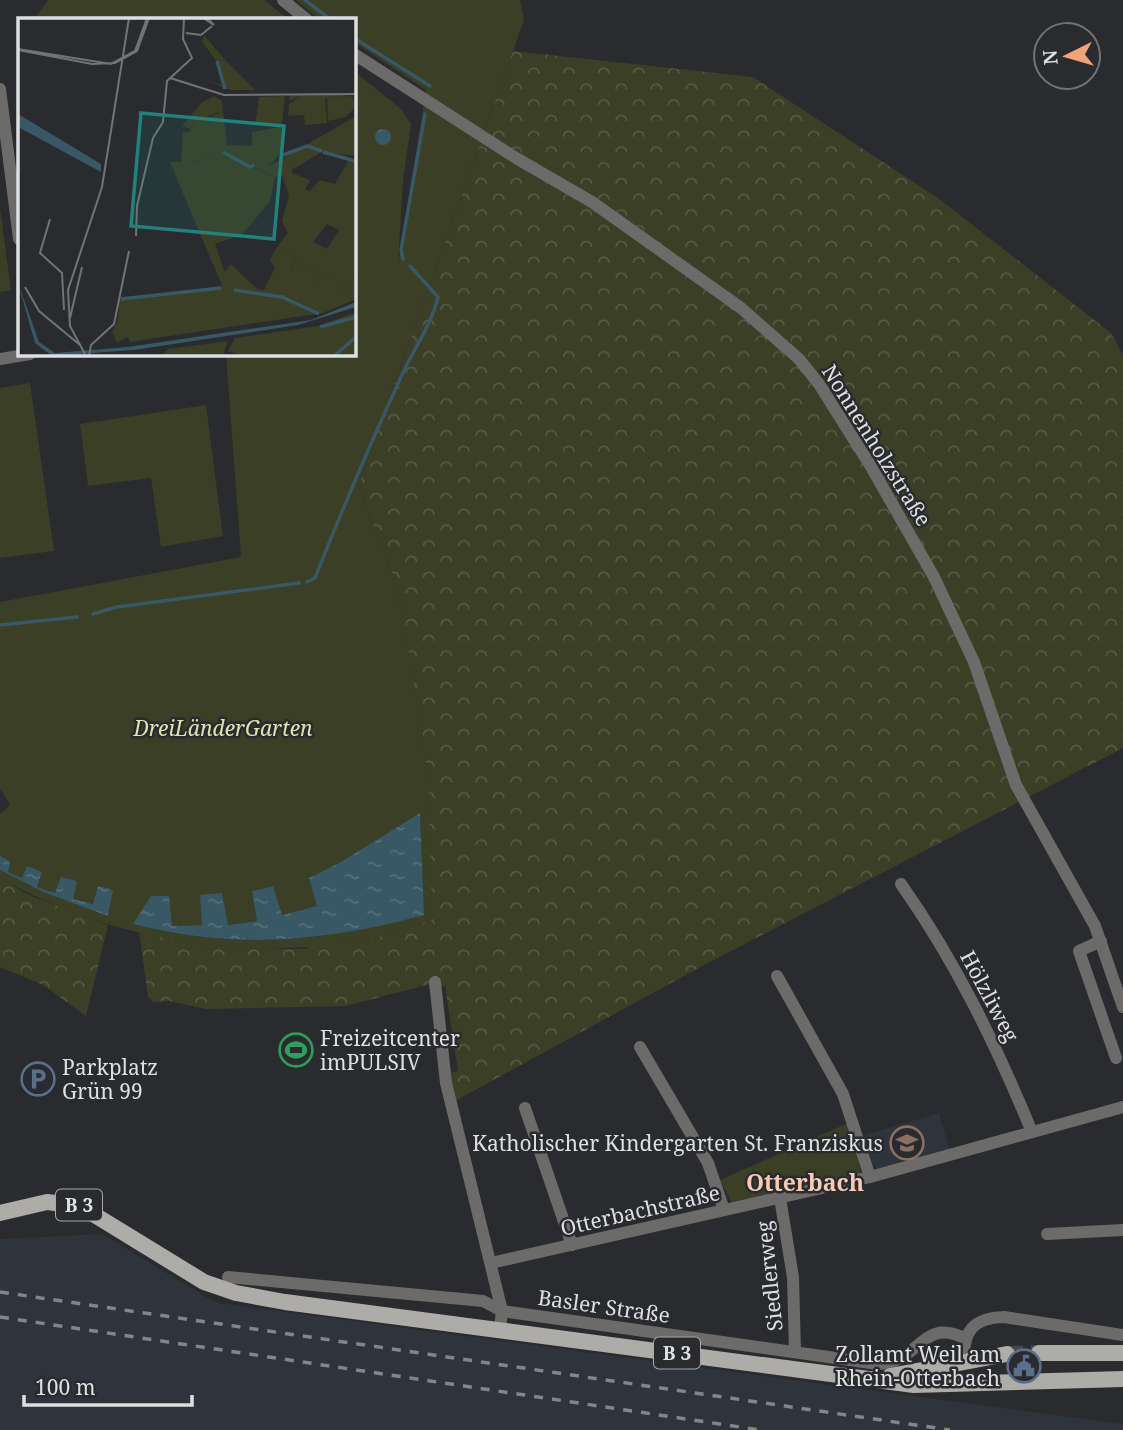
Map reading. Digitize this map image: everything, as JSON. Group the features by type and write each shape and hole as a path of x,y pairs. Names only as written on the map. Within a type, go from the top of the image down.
{"main road":[{"name":"B 3","path":"0,1213 47,1202 67,1202 95,1212 188,1273 236,1293 914,1385 1123,1379"},
{"path":"1040,1353 1123,1353"},
{"name":"B 3","path":"877,1379 1007,1354"},
{"path":"965,1360 968,1383"}],"street":[{"path":"283,0 305,18"},
{"name":"Nonnenholzstraße","path":"355,55 516,158 592,202 741,308 799,359 819,384 870,464 934,577 974,662 1016,785 1101,941 1123,1007"},
{"path":"0,89 18,231"},
{"path":"0,359 24,355"},
{"name":"Hölzliweg","path":"901,884 928,923 972,997 1032,1132"},
{"path":"1101,941 1079,951 1115,1058"},
{"path":"776,976 843,1094 870,1177"},
{"path":"435,982 446,1083 502,1311 500,1329"},
{"path":"640,1047 708,1163 724,1210"},
{"name":"Otterbachstraße","path":"491,1263 870,1177 1123,1107"},
{"path":"525,1108 572,1245"},
{"name":"Siedlerweg","path":"780,1198 793,1277 795,1352"},
{"path":"1047,1234 1123,1230"},
{"name":"Basler Straße","path":"228,1277 483,1301 502,1311 890,1363 937,1332 946,1331 964,1338"},
{"path":"965,1360 964,1338 979,1321 1004,1317 1123,1335"}],"shaded area":[{"name":"Katholischer Kindergarten St. Franziskus","path":"939,1113 950,1150 879,1169 872,1164 864,1135"},
{"path":"102,1234 213,1301 226,1304 1123,1424 1123,1430 0,1430 0,1239"}],"green space":[{"path":"48,0 264,0 287,18 35,18"},
{"name":"DreiLänderGarten","path":"296,0 520,0 524,20 358,486 397,586 415,689 428,778 432,920 369,940 314,947 221,946 174,940 129,930 41,899 0,878 0,870 43,892 109,915 112,889 94,904 73,899 76,881 55,893 37,887 42,872 22,878 7,872 0,857 0,814 10,805 0,788 0,602 241,557 226,355 355,355 355,72 401,109 411,124 403,181 398,264 426,90 355,43 355,18 318,18","holes":["420,813 424,916 315,937 244,940 171,932 134,924 168,896 171,926 202,925 201,895 227,925 258,921 252,891 272,886 282,915 318,906 309,878 339,863"]},
{"path":"513,51 753,77 938,198 1111,333 1123,355 1123,748 708,963 455,1101 449,1073 458,1071 445,986 435,987 434,983 346,1006 206,1009 169,1001 153,1002 148,997 139,931 201,943 306,949 428,840 428,778 397,586 358,486"},
{"path":"0,208 11,290 0,292"},
{"path":"30,383 54,551 0,558 0,388"},
{"path":"206,405 223,536 161,547 151,478 88,486 80,424"},
{"path":"0,878 29,895 108,925 86,1016 43,985 0,967"},
{"path":"848,1123 861,1173 732,1203 720,1180"}],"water":[{"path":"383,129 389,131 389,143 383,145 377,143 375,137 377,131"},
{"path":"420,813 424,915 315,937 279,939 207,937 133,924 151,896 169,896 172,926 202,925 200,895 222,893 228,925 257,921 252,891 273,886 282,915 317,906 309,878 339,863"},
{"path":"0,856 10,861 8,872 22,878 27,866 42,872 37,887 55,893 61,877 77,881 73,899 93,904 98,886 113,890 108,916 43,892 0,870"}],"waterway":[{"path":"305,0 329,18"},
{"path":"355,39 430,86"},
{"path":"403,259 401,250 425,114"},
{"path":"307,582 315,578 379,425 435,307 438,297 410,266"},
{"path":"93,614 117,607 299,583"},
{"path":"0,625 77,617"}],"tunnel":[{"path":"1007,1354 1039,1353"}],"railway":[{"path":"0,1292 950,1430"},
{"path":"0,1317 760,1430"}],"place":[{"name":"Freizeitcenter imPULSIV","path":"296,1050"},
{"name":"Parkplatz Grün 99","path":"38,1079"},
{"name":"Katholischer Kindergarten St. Franziskus","path":"907,1143"},
{"name":"Zollamt Weil am Rhein-Otterbach","path":"1024,1366"}],"district":[{"name":"Otterbach","path":"805,1182"}]}
